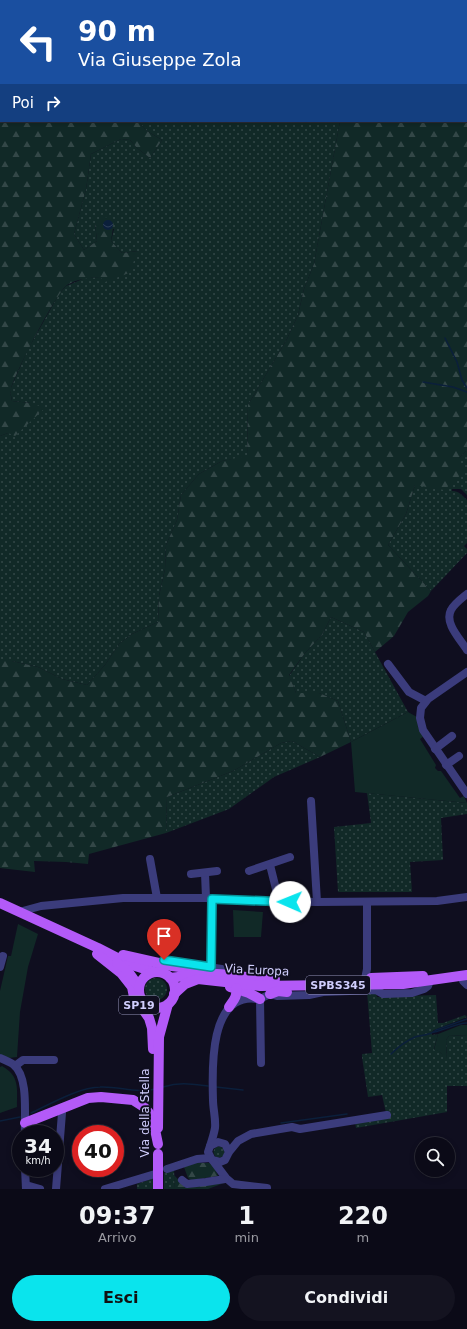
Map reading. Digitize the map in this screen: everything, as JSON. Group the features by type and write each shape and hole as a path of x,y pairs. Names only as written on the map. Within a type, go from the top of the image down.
{"main road":[{"name":"Via Europa","path":"0,903 98,951 127,970 139,987 140,997 147,1005"},
{"name":"Via Europa","path":"0,910 133,966 154,972 160,972 170,978 196,974 245,975 269,979 365,979 466,976"},
{"name":"SPBS345","path":"98,951 172,966 205,970 212,974"},
{"name":"SP19","path":"98,951 127,979 132,987 134,997 148,1018 152,1028 154,1058 158,1067"},
{"path":"139,987 144,977 154,972"},
{"name":"Via Europa","path":"168,1004 174,994 185,984 212,974 260,986 402,984 466,976"},
{"path":"212,974 216,983 236,988 260,999"},
{"path":"170,978 173,983 174,994"},
{"path":"270,994 278,991 312,992 327,985"},
{"path":"229,1007 236,997 236,988"},
{"path":"147,1005 158,1008 168,1004"},
{"name":"Via della Stella","path":"157,1181 159,1037 168,1004"},
{"name":"Via della Stella","path":"147,1005 155,1019 159,1037"},
{"path":"25,1122 88,1098 101,1097 133,1100 144,1107 153,1120 158,1149"}],"street":[{"path":"467,594 451,609 449,616 451,626 467,650"},
{"path":"388,664 409,692 426,701"},
{"path":"467,672 426,701 421,708 420,724 435,749 467,794"},
{"path":"435,749 452,736"},
{"path":"446,765 459,756"},
{"path":"312,801 317,902"},
{"path":"249,871 290,858"},
{"path":"150,859 156,898"},
{"path":"270,864 279,901"},
{"path":"191,874 217,871"},
{"path":"205,873 209,898 212,974"},
{"path":"19,912 41,906 123,898 209,898 317,902 367,902 437,901 467,897"},
{"path":"365,979 367,969 367,902"},
{"path":"37,920 36,912 41,906"},
{"name":"Via Europa","path":"135,954 212,974"},
{"path":"0,967 3,956"},
{"path":"270,994 277,996 309,995 323,992 376,990 383,994 412,993 424,989 428,986 430,981"},
{"name":"Via Europa","path":"260,999 270,994"},
{"path":"261,1064 260,999 247,998 229,1007 223,1016 217,1035 214,1058 213,1093 215,1128 211,1154 225,1177 233,1184 266,1188"},
{"path":"0,1058 15,1066 21,1075 24,1085 25,1122"},
{"path":"15,1066 23,1060 54,1060"},
{"path":"56,1189 62,1113"},
{"path":"226,1147 251,1134 274,1129 292,1127 300,1129 387,1115"},
{"path":"215,1128 226,1147 225,1177"},
{"path":"167,1169 211,1154 218,1142 226,1147"},
{"path":"211,1154 220,1162 225,1160"},
{"path":"25,1177 26,1187 40,1189"},
{"path":"182,1180 187,1184 206,1182 225,1177"},
{"path":"105,1189 157,1181"}],"green space":[{"path":"0,122 139,122 147,131 162,140 150,158 137,148 130,140 121,139 91,154 86,189 74,234 84,250 97,241 95,223 106,217 114,222 111,241 122,253 138,251 129,273 105,282 100,277 79,280 67,285 62,291 36,334 14,380 11,390 12,401 31,403 45,408 15,436 8,433 0,436"},
{"path":"139,122 340,122 314,264 304,289 298,315 287,339 248,405 247,457 222,461 199,474 181,495 177,520 166,545 165,569 159,596 158,622 132,634 119,644 105,665 87,685 62,679 38,667 12,661 0,661 0,436 8,433 31,403 12,401 10,390 27,351 59,294 66,286 85,278 100,277 138,251 122,253 111,241 114,229 95,223 97,241 84,250 74,234 86,189 91,154 121,139 130,140 137,148 150,158 162,140 147,131"},
{"path":"340,122 467,122 467,450 459,458 464,472 444,490 415,485 406,514 388,545 431,591 428,596 408,612 394,636 375,652 364,632 331,617 322,635 305,653 289,675 296,693 319,693 338,701 351,742 320,757 292,741 281,743 233,771 167,797 166,833 89,854 88,864 34,861 35,872 0,868 0,661 12,661 38,667 62,679 87,685 105,665 119,644 132,634 158,622 159,596 165,569 166,545 177,520 181,495 199,474 222,461 247,456 248,405 287,339 298,315 304,289 314,264"},
{"path":"467,450 467,495 461,489 452,489 452,491 459,493 467,500 467,543 464,546 467,549 467,553 431,591 388,545 406,514 415,485 459,458"},
{"path":"331,617 364,632 408,712 351,742 338,701 319,693 296,693 289,676 305,653 322,635"},
{"path":"408,712 417,717 418,727 424,736 420,739 436,765 435,768 438,771 441,771 460,798 464,796 467,803 355,792 351,742"},
{"path":"292,741 320,757 274,777 229,809 166,833 167,797 233,771 281,743"},
{"path":"367,793 467,803 467,814 441,818 443,860 410,862 412,892 338,892 334,827 371,823"},
{"path":"233,910 263,912 261,937 234,937"},
{"path":"18,924 38,934 28,967 20,1012 17,1057 9,1058 0,1055 0,991 8,956 11,956"},
{"path":"156,978 164,981 167,989 164,997 156,1000 148,997 145,989 148,981"},
{"path":"367,992 376,992 377,997 436,995 438,1023 443,1023 465,1015 467,1017 432,1032 432,1035 438,1034 434,1049 439,1051 447,1059 446,1040 449,1036 467,1035 467,1086 447,1086 447,1112 356,1128 355,1122 386,1113 382,1095 368,1097 362,1057 362,1054 372,1053"},
{"path":"461,1025 467,1025 467,1035 449,1036 446,1040 447,1059 444,1059 438,1051 434,1050 438,1034"},
{"path":"2,1066 12,1074 15,1079 17,1089 17,1107 0,1113 0,1067"},
{"path":"217,1147 221,1147 223,1148 223,1156 217,1157 214,1154 214,1150"},
{"path":"194,1163 213,1163 218,1176 191,1180 188,1178 184,1167"},
{"path":"174,1170 175,1189 164,1189 164,1173"},
{"path":"174,1175 186,1188 224,1183 208,1189 175,1189"},
{"path":"155,1178 155,1189 137,1189 137,1184"}],"water":[{"path":"106,220 110,220 112,221 112,229 106,230 103,227 103,223"}],"waterway":[{"path":"445,338 457,362 462,380 467,388"},
{"path":"423,382 453,387 467,392"},
{"path":"391,1054 408,1040 429,1034 467,1019"},
{"path":"434,1032 467,1023"},
{"path":"163,1087 180,1084 208,1086"},
{"path":"31,1113 74,1093 92,1088 107,1087 141,1091 155,1089"},
{"path":"216,1087 243,1090"},
{"path":"281,1123 347,1114"},
{"path":"0,1121 20,1117"}],"route":[{"path":"164,960 211,967 212,899 290,902"}]}
